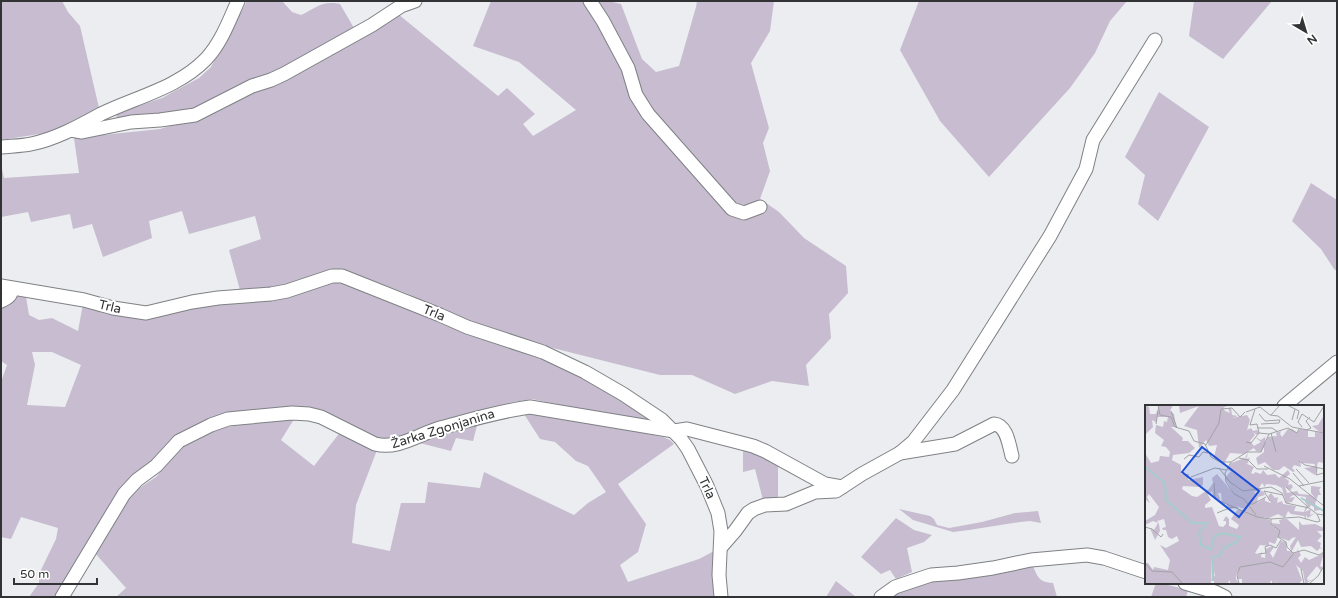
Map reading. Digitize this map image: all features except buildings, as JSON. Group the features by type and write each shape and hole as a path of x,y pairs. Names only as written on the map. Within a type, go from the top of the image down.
{"street":[{"path":"1,147 32,144 71,130 102,114 177,81 206,59 225,32 238,1"},
{"path":"71,130 82,132 131,122 195,115 252,86 284,74 372,25 401,6 415,1"},
{"path":"590,1 603,21 628,68 636,95 648,114 732,209 744,213 760,207"},
{"path":"721,546 735,531 748,513 754,509 765,505 786,504 815,492 836,491 862,474 900,453 913,442 953,390 1050,236 1086,169 1093,140 1155,40"},
{"name":"Trla","path":"7,287 84,300 124,310 146,312 218,298 279,292 332,276 342,276 468,327 543,352 585,372 623,394 662,420 674,431 688,449 707,486 721,522 719,575 721,597"},
{"path":"1,301 8,298 11,294 7,287"},
{"path":"1285,405 1337,362"},
{"name":"Žarka Zgonjanina","path":"62,597 124,494 138,480 156,466 179,441 228,419 292,413 309,414 321,417 375,444 392,446 445,427 511,409 530,407 674,431 687,429 753,446 825,484 842,487"},
{"path":"900,453 955,444 994,424 998,425 1004,430 1012,456"},
{"path":"881,597 895,587 931,575 992,568 1030,560 1087,556 1104,558 1145,572"},
{"path":"1188,584 1215,592 1225,597"}],"shaded area":[{"path":"1,1 62,1 68,12 80,26 99,108 65,130 1,140"},
{"path":"247,1 282,1 292,12 301,15 324,4 340,4 354,28 277,72 200,107 170,115 117,119 116,113 162,98 199,78 211,67"},
{"path":"491,1 608,1 621,4 642,59 656,72 679,66 697,1 774,1 770,31 751,63 769,128 763,143 770,171 760,199 779,212 804,238 846,266 848,293 829,314 831,338 806,365 809,386 772,381 735,394 692,375 660,375 537,344 458,317 406,293 341,269 280,287 240,290 229,250 261,239 255,216 189,234 182,211 149,221 152,238 103,257 92,224 73,229 70,214 31,222 28,212 1,217 1,165 4,178 79,173 74,138 160,129 196,118 398,14 498,96 507,88 535,114 523,124 533,136 576,110 519,62 473,46"},
{"path":"919,1 1127,1 1110,21 1095,53 1070,88 989,177 940,121 900,50"},
{"path":"1194,1 1272,1 1223,59 1189,36"},
{"path":"1159,92 1209,127 1158,221 1138,204 1145,175 1125,157"},
{"path":"1311,183 1337,200 1337,271 1334,269 1321,249 1292,221"},
{"path":"330,283 345,284 445,325 539,357 613,394 652,417 649,424 532,399 513,402 427,425 394,439 376,439 317,411 255,409 227,414 178,434 155,458 121,487 54,597 29,597 39,583 39,574 56,539 58,528 21,517 11,539 1,537 1,382 7,365 1,361 1,305 17,296 26,297 29,315 39,320 52,318 78,331 83,304 105,314 141,319 198,307 286,297","holes":["32,352 52,352 81,365 65,407 27,405 35,365"]},
{"path":"537,412 663,437 670,440 674,444 618,484 646,524 638,552 620,565 628,582 699,559 716,550 716,597 116,597 126,588 94,552 126,497 156,477 183,446 215,429 296,416 281,440 314,466 341,431 377,450 356,505 352,543 390,551 401,503 425,503 428,482 480,488 484,472 574,515 588,503 606,492 588,466 576,461 555,442 540,439 524,414"},
{"path":"478,422 473,441 456,438 451,451 416,442"},
{"path":"743,448 757,452 778,465 778,501 763,500 755,469 743,472"},
{"path":"899,509 930,516 934,519 937,525 949,528 982,522 1015,513 1038,511 1041,523 1030,521 1020,522 953,532 913,520"},
{"path":"896,518 914,530 932,535 924,542 907,548 912,572 896,579 890,570 881,574 861,557"},
{"path":"1032,564 1041,580 1053,583 1057,597 890,597 931,580"},
{"path":"836,581 856,597 826,597"},
{"path":"1156,584 1164,584 1188,590 1186,597 1151,597"}]}
